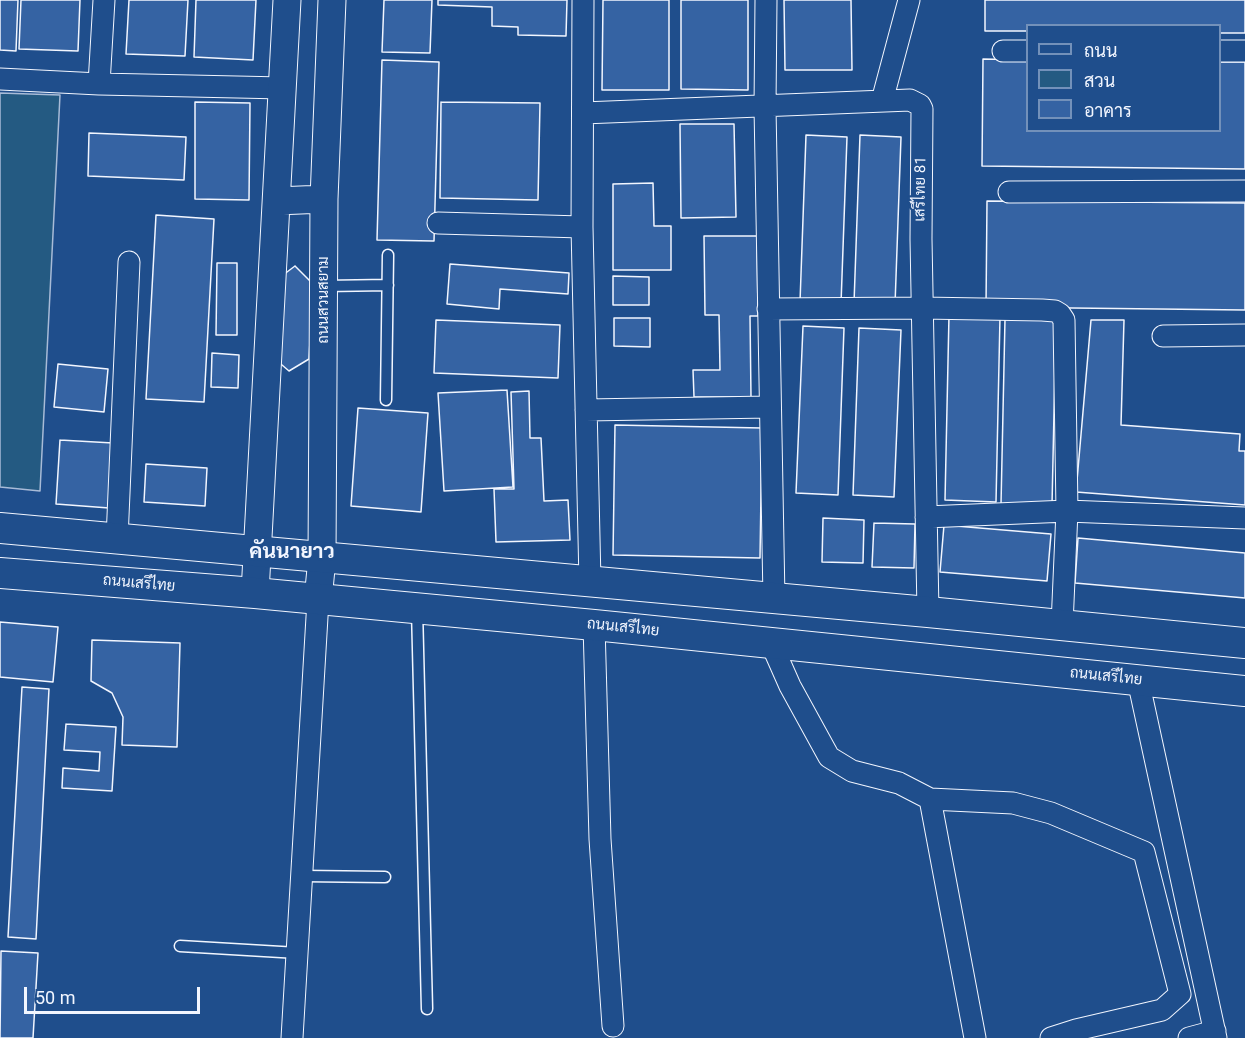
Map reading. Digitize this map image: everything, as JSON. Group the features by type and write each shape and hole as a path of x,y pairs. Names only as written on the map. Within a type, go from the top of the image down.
{"main road":[{"path":"0,528 1245,643"},
{"name":"ถนนเสรีไทย","path":"0,573 255,593 594,625 1245,691"}],"street":[{"path":"99,84 104,0"},
{"path":"255,593 278,201 286,0"},
{"name":"ถนนสวนสยาม","path":"318,600 322,558 324,199 332,0"},
{"path":"583,0 582,228 590,582"},
{"path":"766,0 765,107 774,599"},
{"path":"882,101 909,0"},
{"path":"1003,51 1026,51"},
{"path":"1221,51 1245,51"},
{"path":"0,79 99,84 283,88"},
{"name":"เสรีไทย 81","path":"583,113 910,100 922,109 922,308 928,612"},
{"path":"1009,192 1245,191"},
{"path":"278,201 324,199"},
{"path":"438,223 582,228"},
{"path":"117,539 129,262"},
{"path":"768,309 1041,310 1055,311 1064,320 1067,511 1062,625"},
{"path":"1163,336 1245,335"},
{"path":"586,410 770,407"},
{"path":"926,517 1067,511 1245,518"},
{"path":"292,1038 318,600"},
{"path":"594,625 600,839 613,1026"},
{"path":"771,643 790,686 830,757 852,771 899,783 930,799 1013,802 1051,813 1144,852 1180,994 1162,1010 1076,1030 1052,1038"},
{"path":"1138,680 1216,1035 1189,1038"},
{"path":"930,799 975,1038"}],"lane":[{"path":"386,400 388,255"},
{"path":"324,286 388,285"},
{"path":"417,609 427,1009"},
{"path":"303,876 385,877"},
{"path":"180,946 298,953"}],"green space":[{"path":"0,93 60,95 40,491 0,487"}],"building":[{"path":"0,0 18,0 16,51 0,50"},
{"path":"21,0 80,0 78,51 19,49"},
{"path":"129,0 188,0 185,56 126,54"},
{"path":"196,0 256,0 253,60 194,57"},
{"path":"384,0 432,0 430,53 382,52"},
{"path":"438,0 567,0 566,36 518,35 518,27 492,26 492,7 438,5"},
{"path":"603,0 669,0 669,90 602,90"},
{"path":"681,0 748,0 748,90 681,89"},
{"path":"784,0 851,0 852,70 785,70"},
{"path":"985,0 1245,0 1245,33 1221,33 1221,24 1026,24 1026,31 985,31"},
{"path":"983,59 1026,60 1026,132 1221,132 1221,62 1245,62 1245,169 982,166"},
{"path":"382,60 439,62 434,241 377,240"},
{"path":"195,102 250,103 249,200 195,199"},
{"path":"441,102 540,103 538,200 440,198"},
{"path":"680,124 734,124 736,217 681,218"},
{"path":"89,133 186,137 184,180 88,176"},
{"path":"806,135 847,137 841,304 800,302"},
{"path":"860,135 901,137 895,305 854,303"},
{"path":"653,183 654,226 671,226 671,270 613,270 613,184"},
{"path":"987,201 1245,203 1245,310 986,307"},
{"path":"156,215 214,219 204,402 146,399"},
{"path":"704,236 757,236 758,316 750,316 751,397 694,397 693,370 720,370 719,315 705,315"},
{"path":"217,263 237,263 237,335 216,335"},
{"path":"450,264 569,273 568,294 500,289 499,309 447,304"},
{"path":"295,266 313,284 309,359 289,371 275,359 279,278"},
{"path":"613,276 649,277 649,305 613,305"},
{"path":"949,315 1000,317 996,502 945,500"},
{"path":"614,318 650,318 650,347 614,346"},
{"path":"1005,319 1056,320 1052,505 1001,504"},
{"path":"436,320 560,325 558,378 434,373"},
{"path":"1091,320 1124,320 1121,425 1240,434 1239,451 1245,451 1245,505 1076,492"},
{"path":"803,326 844,328 838,495 796,493"},
{"path":"859,328 901,330 894,497 853,495"},
{"path":"212,353 239,355 238,388 211,387"},
{"path":"58,364 108,369 104,412 54,407"},
{"path":"507,390 513,487 444,491 438,393"},
{"path":"529,391 530,438 541,438 544,501 568,500 570,540 496,542 494,489 514,489 511,392"},
{"path":"358,408 428,413 421,512 351,506"},
{"path":"615,425 762,428 760,558 613,555"},
{"path":"60,440 113,443 109,508 56,504"},
{"path":"146,464 207,468 205,506 144,502"},
{"path":"823,518 864,520 863,563 822,562"},
{"path":"874,523 915,524 914,568 872,567"},
{"path":"944,525 1051,534 1047,581 940,572"},
{"path":"1078,538 1245,553 1245,598 1075,583"},
{"path":"0,622 58,627 53,682 0,677"},
{"path":"92,640 180,643 177,747 122,745 123,717 112,693 91,681"},
{"path":"22,687 49,689 36,939 8,937"},
{"path":"66,724 116,727 112,791 62,788 63,768 99,771 100,752 64,750"},
{"path":"1,951 38,953 33,1038 0,1038"}],"district":[{"name":"คันนายาว","path":"292,553"}]}
